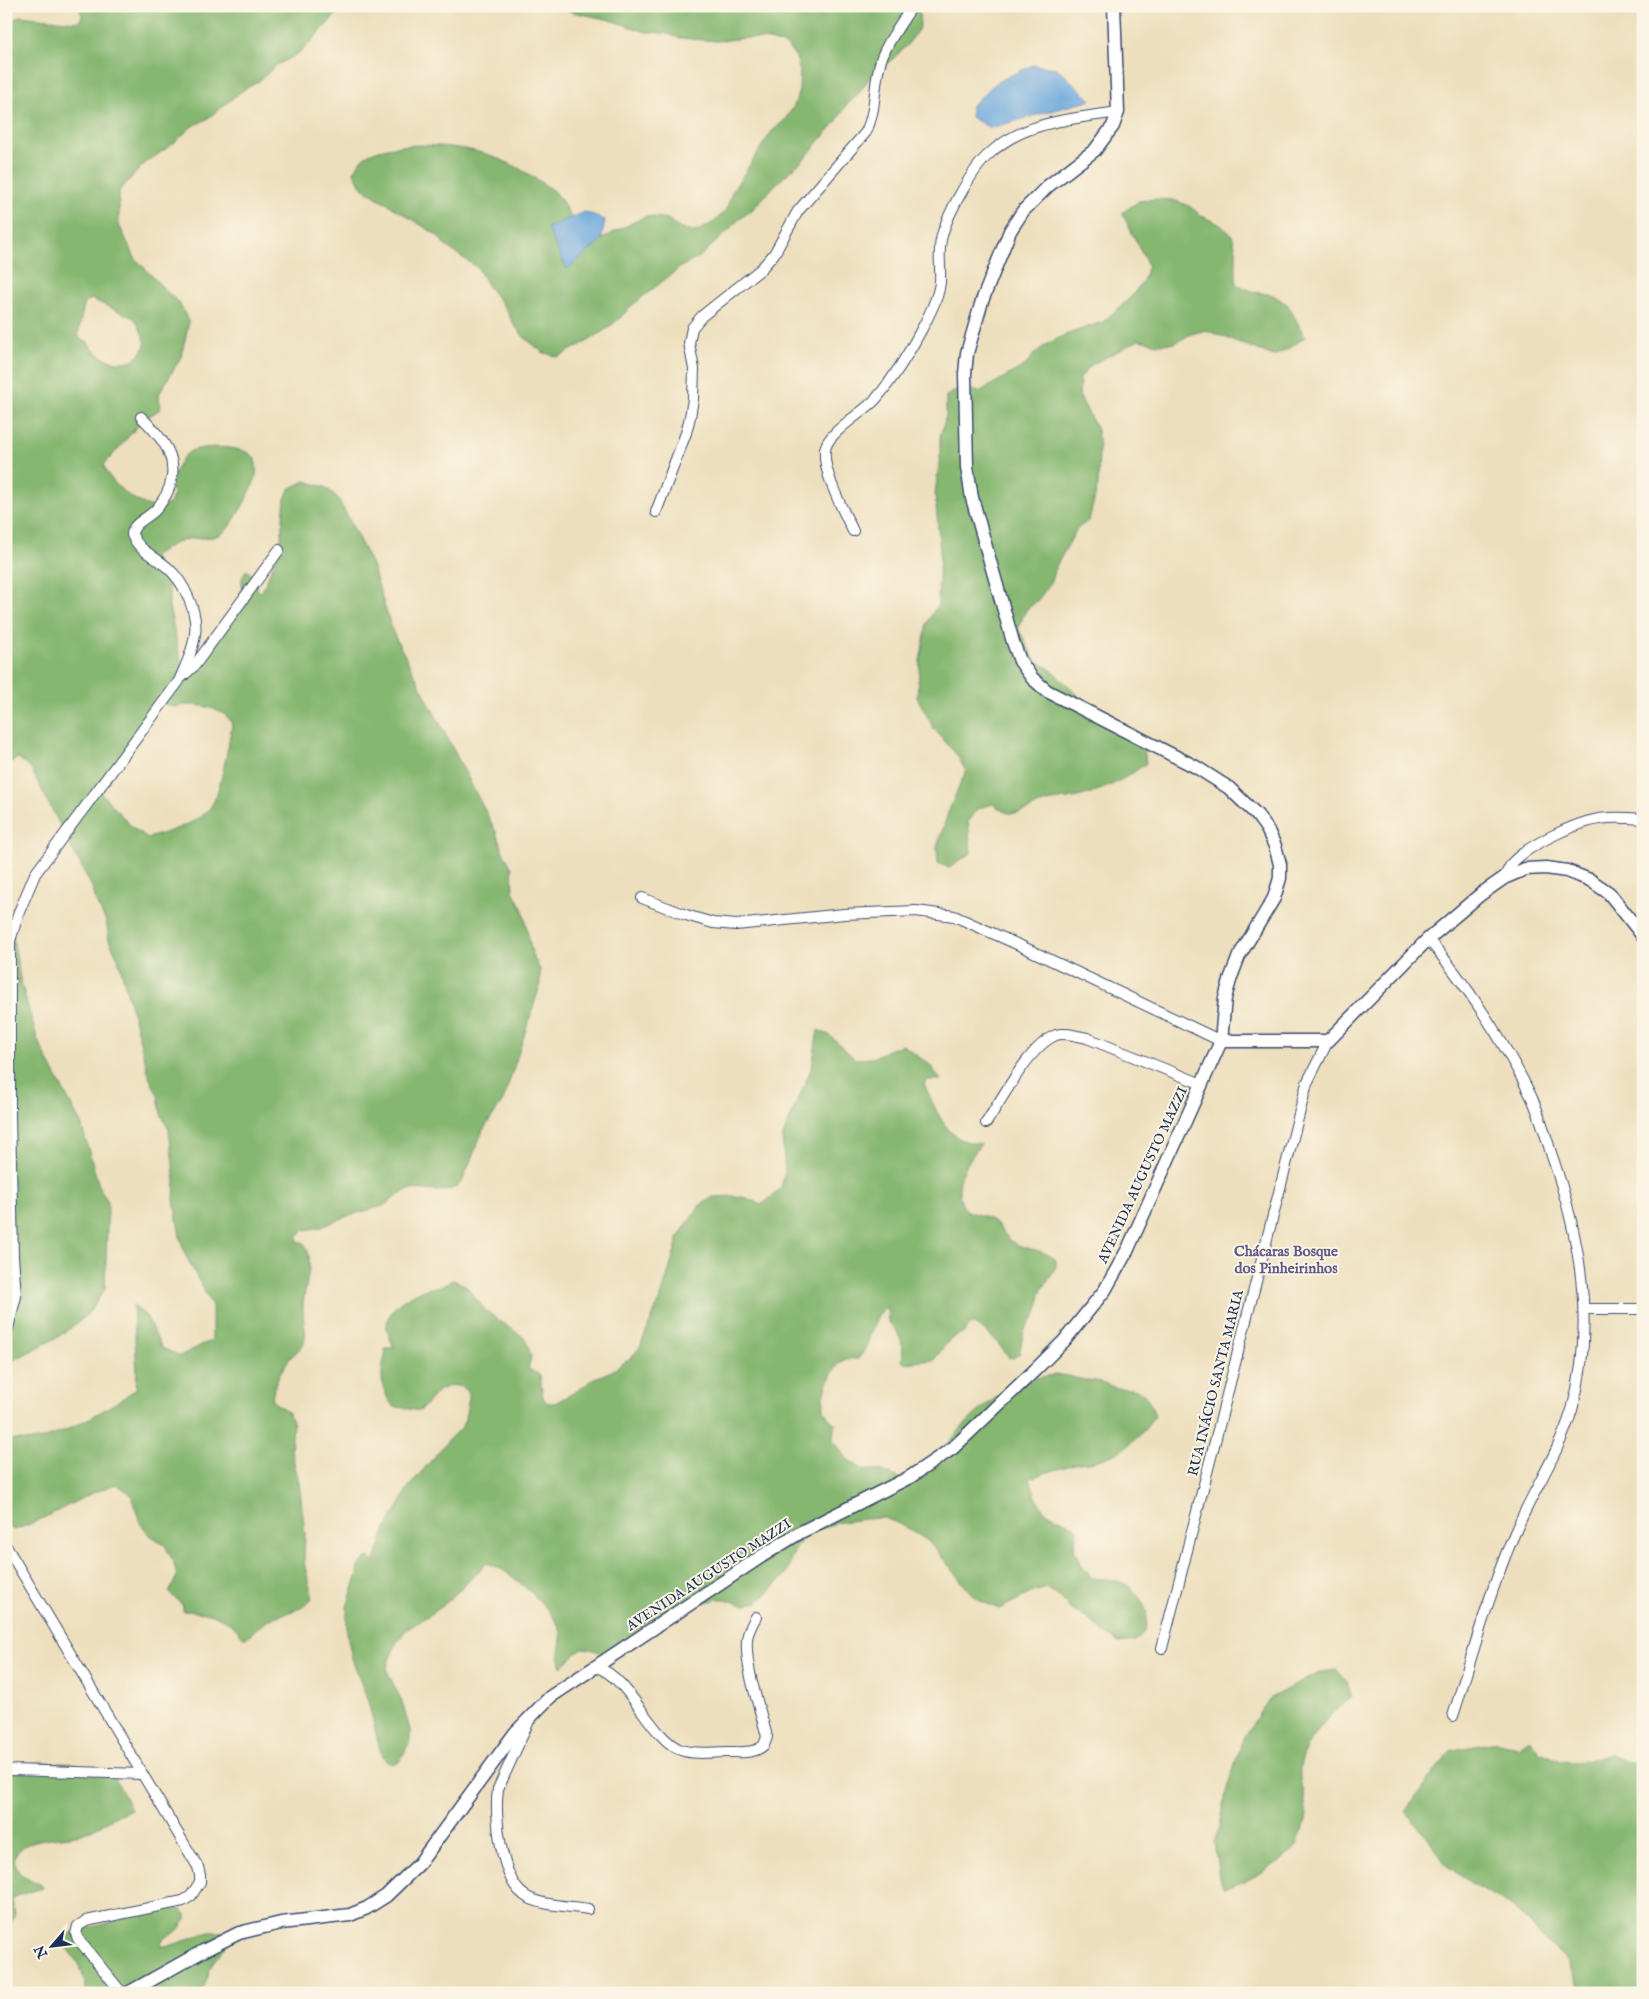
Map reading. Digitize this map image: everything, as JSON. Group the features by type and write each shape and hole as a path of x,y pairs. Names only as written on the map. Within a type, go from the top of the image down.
{"street":[{"path":"656,512 686,433 690,417 694,369 689,343 692,328 702,316 761,269 774,254 798,210 866,132 871,122 875,105 876,77 881,57 912,6"},
{"name":"AVENIDA AUGUSTO MAZZI","path":"128,1993 239,1933 281,1923 350,1915 367,1908 386,1896 419,1864 494,1761 532,1714 550,1697 762,1556 801,1532 910,1477 953,1448 1035,1370 1080,1321 1105,1290 1128,1249 1222,1042 1225,998 1231,976 1239,956 1274,898 1280,878 1280,864 1275,846 1257,815 1229,788 1154,744 1065,702 1047,691 1032,678 1020,661 999,598 972,498 967,467 965,374 967,353 982,301 1010,231 1023,211 1048,186 1095,150 1113,126 1118,112 1114,6"},
{"path":"852,531 828,471 824,454 826,446 835,432 863,411 884,389 926,321 938,293 941,239 950,215 977,168 999,145 1020,133 1057,122 1118,112"},
{"path":"141,417 163,442 171,456 173,473 169,489 163,500 154,512 135,526 132,535 141,549 169,568 187,594 195,632 192,651 179,680"},
{"path":"6,1336 16,1296 13,1256 10,1114 10,940 19,912 35,874 179,680 195,665 279,550"},
{"path":"1504,878 1512,863 1519,857 1558,833 1594,820 1643,818"},
{"path":"642,898 713,923 736,925 844,914 932,912 954,916 1222,1042 1328,1041 1428,939 1481,894 1504,878 1525,869 1546,868 1567,871 1590,880 1609,893 1643,936"},
{"path":"1428,939 1445,959 1482,1014 1515,1065 1531,1096 1561,1180 1572,1223 1581,1266 1585,1310 1579,1372 1572,1410 1556,1452 1517,1529 1492,1595 1453,1716"},
{"path":"986,1123 1037,1047 1056,1035 1069,1034 1086,1038 1202,1084"},
{"name":"RUA INÁCIO SANTA MARIA","path":"1162,1648 1307,1083 1328,1041"},
{"path":"1585,1310 1643,1309"},
{"path":"6,1546 198,1867 200,1875 196,1890 183,1902 86,1921 78,1926 76,1934 78,1939 122,1993"},
{"path":"596,1667 614,1677 659,1731 677,1748 692,1752 755,1751 764,1745 767,1737 754,1685 747,1640 756,1617"},
{"path":"532,1714 498,1789 496,1799 505,1862 511,1878 524,1896 549,1903 588,1909"},
{"path":"6,1768 11,1770 142,1774"}],"green space":[{"path":"79,6 344,6 306,47 275,66 259,81 243,90 207,119 191,127 175,142 143,165 119,191 119,225 135,258 179,303 189,322 181,357 159,394 160,409 142,421 104,465 108,474 126,493 150,506 160,507 169,503 174,493 169,485 180,463 189,452 213,447 233,449 250,454 255,460 256,475 250,492 232,523 224,532 215,536 180,541 154,556 157,565 169,578 169,607 182,665 193,664 241,598 242,579 246,570 253,575 258,591 262,592 280,547 285,499 289,489 305,481 325,487 338,498 372,565 393,633 496,832 503,852 512,868 513,891 523,910 532,954 540,970 540,986 503,1101 483,1130 463,1180 457,1187 445,1191 408,1189 383,1206 350,1215 322,1227 304,1230 297,1237 298,1242 303,1242 307,1248 309,1256 303,1307 305,1338 302,1346 288,1361 282,1371 272,1398 275,1403 288,1412 293,1424 291,1450 299,1482 305,1534 304,1562 312,1597 306,1605 271,1619 259,1626 246,1638 221,1618 203,1613 183,1611 183,1605 169,1593 177,1576 173,1561 165,1545 150,1535 140,1523 131,1494 116,1484 90,1494 40,1520 14,1530 6,1525 6,1439 34,1441 49,1437 88,1419 136,1389 137,1372 133,1305 146,1316 162,1348 180,1356 212,1340 212,1306 185,1254 180,1237 174,1199 175,1181 169,1130 161,1114 158,1095 150,1079 118,958 109,940 106,921 96,902 92,887 31,769 18,758 8,763 6,767 6,23 20,16 76,22 82,16","holes":["91,299 132,317 137,322 146,343 137,357 124,362 110,360 97,353 88,342 81,340 78,335 84,304","160,702 175,707 193,705 214,709 226,715 232,725 221,781 210,808 205,814 190,823 148,838 133,828 101,793 141,732 146,716"]},
{"path":"560,6 916,6 919,11 920,27 908,44 895,57 870,77 859,93 845,107 836,122 804,159 776,184 752,210 737,221 698,258 682,266 631,306 608,328 558,357 542,352 524,337 514,325 506,309 487,285 478,268 447,247 437,235 362,188 354,172 361,160 376,151 409,145 466,149 502,160 539,181 557,194 576,225 597,241 646,216 668,219 680,229 698,231 714,222 727,209 732,192 772,131 784,121 794,106 799,90 800,72 796,57 786,45 770,40 748,38 716,41 680,38 664,33 646,32 610,20 572,12"},
{"path":"1155,199 1173,200 1189,206 1202,216 1219,224 1232,235 1236,250 1236,284 1254,292 1273,295 1288,305 1305,337 1290,348 1274,356 1206,330 1191,334 1175,343 1158,344 1139,340 1091,365 1080,378 1079,395 1097,430 1099,447 1098,485 1089,520 1077,529 1055,568 1050,584 1038,600 1026,610 1018,628 1035,660 1050,669 1084,703 1136,731 1144,747 1146,763 1130,775 1102,789 1073,798 1043,803 1023,812 1008,813 993,804 978,808 968,821 971,853 949,868 938,863 937,847 949,810 966,771 957,755 934,729 917,697 920,661 927,623 938,604 940,549 935,493 940,457 940,436 946,416 946,396 962,387 979,392 1026,365 1036,352 1049,343 1065,335 1103,322 1131,297 1143,281 1148,265 1122,213 1139,201"},
{"path":"6,804 10,820 10,874 6,893"},
{"path":"6,893 7,914 12,931 20,979 38,1041 81,1124 99,1186 108,1202 105,1289 85,1317 58,1337 6,1364"},
{"path":"818,1030 829,1035 855,1059 872,1058 903,1045 930,1065 941,1080 928,1080 924,1084 944,1123 955,1136 962,1140 981,1144 964,1170 959,1184 960,1199 963,1207 968,1211 993,1221 1014,1243 1045,1253 1056,1260 1056,1267 1040,1293 1038,1311 1024,1331 1019,1354 1013,1358 1008,1357 992,1337 972,1323 964,1332 950,1339 934,1360 904,1363 902,1361 901,1339 888,1322 887,1309 883,1309 875,1321 866,1347 858,1359 847,1359 841,1362 831,1375 825,1392 824,1408 827,1415 836,1425 833,1440 847,1459 862,1469 883,1471 901,1479 919,1480 934,1468 947,1445 985,1406 1013,1387 1028,1381 1063,1375 1104,1383 1115,1388 1132,1389 1141,1392 1150,1403 1155,1416 1129,1444 1113,1455 1092,1462 1077,1463 1030,1478 1035,1495 1044,1511 1077,1528 1074,1550 1082,1566 1092,1578 1110,1580 1127,1585 1140,1599 1144,1605 1147,1617 1144,1631 1135,1641 1119,1643 1088,1618 1071,1610 1061,1598 1046,1588 1031,1593 999,1609 981,1601 969,1591 930,1542 900,1524 884,1518 864,1519 834,1523 814,1531 802,1539 794,1552 785,1576 758,1602 744,1605 726,1599 717,1599 682,1609 644,1624 627,1644 605,1654 582,1648 561,1667 559,1658 561,1633 559,1625 545,1607 517,1580 499,1568 487,1563 443,1606 406,1630 397,1642 388,1663 387,1671 402,1702 410,1730 410,1741 400,1761 392,1764 386,1761 380,1750 369,1705 352,1658 347,1635 347,1607 359,1571 358,1567 366,1558 370,1557 374,1563 387,1526 407,1489 451,1437 461,1429 469,1398 467,1391 462,1387 452,1385 439,1390 420,1411 393,1406 385,1391 382,1376 385,1348 394,1348 388,1334 387,1321 394,1308 413,1294 453,1280 465,1285 486,1311 526,1339 531,1357 528,1369 540,1375 543,1398 548,1403 555,1403 595,1378 612,1371 631,1358 640,1347 663,1291 679,1236 699,1206 713,1197 736,1196 747,1198 761,1205 781,1187 785,1172 782,1138 812,1067"},
{"path":"1337,1670 1347,1682 1351,1697 1314,1734 1304,1752 1300,1776 1306,1815 1296,1847 1283,1859 1263,1872 1224,1888 1219,1878 1214,1842 1220,1826 1227,1788 1243,1739 1272,1697 1321,1672"},
{"path":"1529,1739 1540,1752 1561,1761 1581,1762 1610,1754 1626,1761 1643,1761 1643,1993 1591,1993 1579,1986 1566,1960 1511,1906 1471,1883 1443,1863 1427,1835 1405,1812 1450,1751 1495,1742 1517,1747"},
{"path":"41,1762 76,1764 115,1778 131,1809 89,1831 38,1840 21,1849 14,1857 17,1869 25,1877 40,1883 42,1888 14,1897 12,1901 15,1914 6,1935 6,1778 26,1766"},
{"path":"151,1907 180,1909 186,1914 186,1920 177,1931 162,1940 161,1944 163,1946 172,1945 205,1933 222,1932 231,1936 227,1945 215,1959 202,1990 199,1993 85,1993 82,1973 64,1945 65,1937 73,1932 112,1922"}],"water":[{"path":"1033,65 1057,68 1091,100 990,128 971,117 971,106 997,82"},
{"path":"585,212 605,220 601,241 567,269 547,228"}],"district":[{"name":"Chácaras Bosque dos Pinheirinhos","path":"1286,1260"}]}
